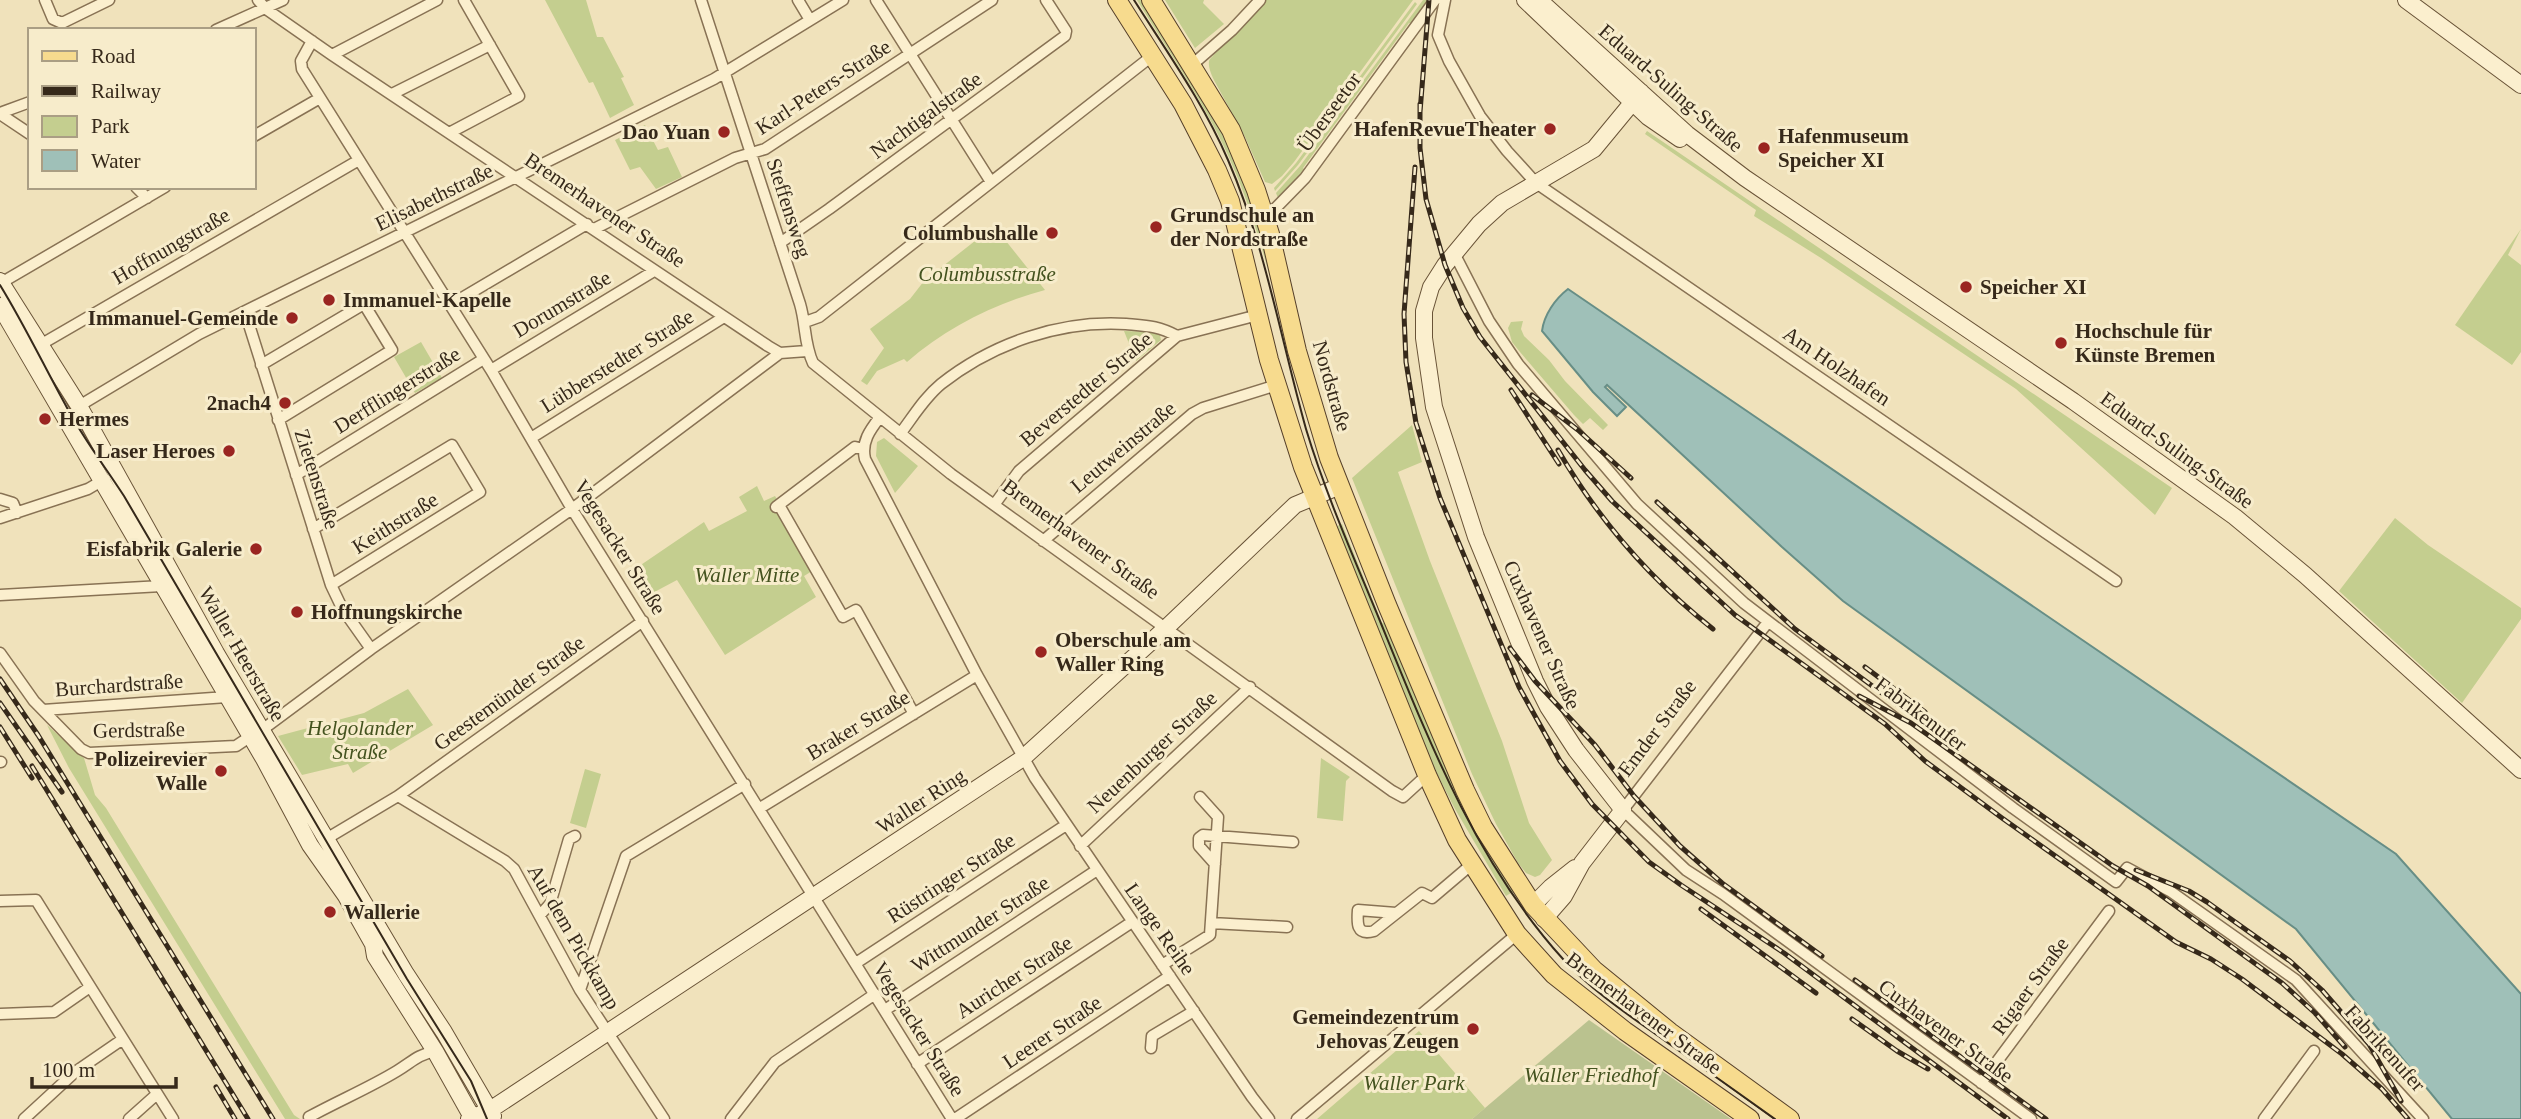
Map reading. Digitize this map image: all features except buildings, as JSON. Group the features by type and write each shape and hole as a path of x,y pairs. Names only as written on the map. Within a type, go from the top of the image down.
{"main road":[{"path":"1117,0 1190,116 1230,201 1277,385 1315,497 1427,775"},
{"name":"Nordstraße","path":"1151,0 1231,130 1266,218 1297,351 1323,439 1387,606 1465,790"},
{"name":"Eduard-Suling-Straße","path":"1525,0 1637,97 1745,178 2084,409 2235,517 2305,575 2521,770"},
{"name":"Eduard-Suling-Straße","path":"1539,0 1637,97"},
{"path":"2406,0 2521,85"},
{"name":"Cuxhavener Straße","path":"1623,810 1558,722 1535,681 1467,516 1438,419 1424,338 1424,312 1431,287 1454,253 1479,224 1496,209 1594,149 1637,97"},
{"name":"Waller Heerstraße","path":"0,282 79,406 116,470 256,733 310,845 346,896 373,944 375,956 480,1117"},
{"name":"Waller Heerstraße","path":"0,306 227,697 256,733 326,839 480,1117"},
{"name":"Waller Ring","path":"480,1117 1023,758 1166,628 1295,505 1340,486"},
{"name":"Bremerhavener Straße","path":"1427,775 1472,864 1517,934 1554,975 1590,1005 1749,1119"},
{"name":"Bremerhavener Straße","path":"1465,790 1483,827 1538,912 1594,971 1790,1119"},
{"path":"291,809 302,820 308,819 310,813"},
{"name":"Emder Straße","path":"1517,934 1523,918 1538,912 1551,887 1582,863 1623,810"}],"street":[{"path":"45,0 53,19 62,23 109,0"},
{"path":"220,28 262,5 284,0"},
{"path":"332,55 437,0"},
{"path":"452,132 519,96 464,0"},
{"name":"Steffensweg","path":"701,0 805,323 807,351"},
{"path":"798,0 810,20"},
{"name":"Elisabethstraße","path":"79,406 199,334 724,74 842,0"},
{"path":"876,0 990,182"},
{"name":"Karl-Peters-Straße","path":"450,305 590,227 735,158 765,149 992,0"},
{"path":"1192,65 1232,30 1260,0"},
{"name":"Überseetor","path":"1266,218 1305,178 1435,0"},
{"name":"Überseetor","path":"1418,25 1443,0"},
{"name":"Am Holzhafen","path":"1443,0 1438,35 1449,61 1480,116 1536,183 2116,581"},
{"name":"Nachtigalstraße","path":"780,243 1065,36 1066,31 1048,3"},
{"path":"262,5 312,41"},
{"name":"Bremerhavener Straße","path":"312,41 780,353"},
{"name":"Vegesacker Straße","path":"312,41 301,61 302,69 482,360 491,370 572,509 917,1064 954,1119"},
{"path":"392,94 490,45"},
{"path":"805,323 819,317 1152,56"},
{"path":"256,135 320,98"},
{"path":"28,103 1,113 28,133"},
{"name":"Hoffnungstraße","path":"40,345 359,160"},
{"path":"138,189 147,198"},
{"path":"0,282 162,189"},
{"name":"Fabrikenufer","path":"1454,253 1501,341 1592,453 1637,504 1744,603 2013,808 2116,882 2127,868 2170,891 2296,980 2423,1119"},
{"name":"Dorumstraße","path":"491,370 654,271"},
{"path":"261,365 364,304 392,350 278,420"},
{"name":"Zietenstraße","path":"245,312 331,586 342,608 371,649"},
{"path":"901,435 928,396 940,385 976,359 1013,342 1044,332 1104,323 1160,326 1177,336 1258,315"},
{"name":"Lübberstedter Straße","path":"531,439 724,317"},
{"name":"Beverstedter Straße","path":"994,505 1019,471 1177,336"},
{"path":"256,733 572,509 780,353 807,351"},
{"name":"Bremerhavener Straße","path":"807,351 813,363 901,435 994,505 1403,797 1427,775"},
{"name":"Derfflingerstraße","path":"296,475 482,360"},
{"name":"Leutweinstraße","path":"1043,541 1192,414 1203,408 1277,385"},
{"path":"880,417 859,448 776,507 843,617 856,610 914,714"},
{"name":"Keithstraße","path":"313,529 452,446 480,492 331,586"},
{"path":"859,448 977,676 1023,758"},
{"path":"0,518 88,489 116,470"},
{"path":"0,499 13,503 17,513"},
{"path":"0,595 162,586"},
{"name":"Geestemünder Straße","path":"326,839 398,796 643,621"},
{"name":"Emder Straße","path":"1623,810 1768,622"},
{"name":"Burchardstraße","path":"0,653 43,710 227,697"},
{"name":"Braker Straße","path":"760,808 977,676"},
{"name":"Neuenburger Straße","path":"1080,846 1250,687"},
{"name":"Gerdstraße","path":"43,710 81,749 89,753 236,746 256,733"},
{"name":"Lange Reihe","path":"1023,758 1080,846 1269,1119"},
{"path":"580,990 626,856 745,785"},
{"name":"Auf dem Pickkamp","path":"398,796 505,861 520,879 580,990 664,1119"},
{"path":"1163,965 1210,934 1219,817 1200,797"},
{"name":"Cuxhavener Straße","path":"1623,810 1686,870 1723,894 2031,1119"},
{"name":"Rüstringer Straße","path":"856,963 1066,825"},
{"path":"1215,864 1199,846 1199,838 1203,835 1293,842"},
{"path":"540,915 550,904 569,839 575,836"},
{"path":"1396,913 1422,893 1432,898 1472,864"},
{"name":"Wittmunder Straße","path":"885,1010 1097,870"},
{"path":"0,901 36,900 173,1119"},
{"name":"Rigaer Straße","path":"1982,1083 2109,911"},
{"name":"Auricher Straße","path":"917,1064 1132,922"},
{"path":"1210,922 1286,927"},
{"name":"Emder Straße","path":"1297,1119 1517,934"},
{"name":"Leerer Straße","path":"954,1119 1170,976"},
{"path":"0,1014 54,1012 90,987"},
{"path":"731,1119 775,1062 875,994"},
{"path":"1151,1048 1152,1036 1194,1011"},
{"path":"24,1119 84,1065 123,1039"},
{"path":"310,1119 309,1117 350,1094 397,1071 420,1055 435,1051"},
{"path":"2264,1119 2314,1051"},
{"path":"129,1119 157,1094"}],"green space":[{"path":"545,0 586,0 597,37 603,37 624,77 621,78 634,105 610,118 593,82 589,83"},
{"path":"1137,0 1141,0 1155,18 1233,148 1257,208 1304,395 1300,396 1249,207 1229,157 1192,88"},
{"path":"1165,0 1204,0 1203,3 1224,24 1195,48"},
{"path":"1266,0 1413,0 1294,162 1272,184 1265,182 1209,64 1212,57"},
{"path":"1423,0 1427,0 1427,5 1412,24 1409,23 1303,168 1305,170 1278,198 1276,193 1300,166"},
{"path":"1415,2 1417,4 1298,165 1275,191 1274,188 1296,163"},
{"path":"645,125 658,150 668,147 682,177 656,189 640,167 630,170 615,140"},
{"path":"1647,131 2172,488 2155,515 2016,389 1754,216 1756,210 1645,134"},
{"name":"Columbusstraße","path":"994,226 1045,290 1026,295 972,318 938,338 907,362 904,359 877,371 867,385 861,381 884,348 870,329 910,299 924,281"},
{"path":"2521,229 2508,255 2521,265 2521,352 2512,365 2455,325"},
{"path":"1523,321 1521,329 1524,336 1608,425 1603,430 1590,418 1583,424 1512,342 1508,328 1511,322"},
{"path":"1124,331 1156,332 1161,340 1136,361"},
{"path":"421,342 442,378 415,393 394,357"},
{"path":"1412,425 1422,462 1398,472 1430,561 1502,741 1529,823 1552,860 1540,875 1535,877 1526,873 1518,863 1472,774 1352,478"},
{"path":"884,438 918,466 895,493 876,456 877,442"},
{"name":"Waller Mitte","path":"757,486 764,501 775,496 817,568 804,576 816,597 725,655 677,580 645,597 629,573 704,522 709,531 747,511 739,497"},
{"path":"2395,518 2428,545 2521,608 2521,619 2462,703 2339,591"},
{"path":"1342,524 1382,623 1386,622 1514,891 1506,896 1455,809 1424,748 1335,527"},
{"name":"Helgolander Straße","path":"408,689 433,725 353,773 348,764 302,775 278,736 364,713"},
{"path":"47,725 84,758 95,795 106,808 294,1115 300,1119 285,1119 69,768"},
{"path":"1321,758 1350,777 1346,781 1343,821 1317,818"},
{"path":"585,769 601,774 586,828 570,823"},
{"name":"Waller Friedhof","path":"1589,1020 1731,1119 1472,1119"},
{"name":"Waller Park","path":"1419,1031 1485,1108 1472,1119 1317,1119"}],"water":[{"path":"1568,289 2396,854 2521,994 2521,1119 2452,1119 2296,929 1843,601 1607,385 1605,387 1626,407 1617,416 1593,392 1542,331 1551,308"}],"tram line":[{"path":"1134,0 1196,98 1228,160 1252,225 1306,429 1322,478 1436,754 1480,841 1532,922 1574,970 1622,1011 1775,1119"},
{"path":"0,285 72,416 124,496 407,979 471,1081 487,1119"}],"railway":[{"path":"1420,112 1429,0"},
{"path":"1420,104 1420,148 1426,199 1445,265 1463,308 1480,337 1612,501 1735,615 1885,724 1925,761 2002,818 2176,942 2211,959 2242,979 2342,1054 2382,1089 2408,1119"},
{"path":"1415,167 1404,314 1406,362 1416,423 1440,498 1519,687 1560,761 1592,804 1649,862 1784,953 2008,1119"},
{"path":"1511,390 1559,464"},
{"path":"1532,395 1578,430 1631,478"},
{"path":"1558,450 1590,500 1627,547 1668,590 1713,629"},
{"path":"1657,502 1795,629 1909,713"},
{"path":"1510,648 1535,681 1595,745 1634,796 1680,846 1722,883 1822,956"},
{"path":"1865,667 1925,712"},
{"path":"0,679 38,735 273,1119"},
{"path":"1859,696 1911,723 2113,866 2148,886 2282,983 2315,1013 2345,1047"},
{"path":"0,703 62,792"},
{"path":"0,727 32,778"},
{"path":"32,766 248,1119"},
{"path":"2136,870 2189,891 2290,961 2322,990 2369,1044 2401,1101"},
{"path":"1701,909 1816,993"},
{"path":"1855,980 2046,1119"},
{"path":"1852,1019 1928,1069"},
{"path":"216,1087 235,1119"}],"place":[{"name":"HafenRevueTheater","path":"1550,129"},
{"name":"Dao Yuan","path":"724,132"},
{"name":"Hafenmuseum Speicher XI","path":"1764,148"},
{"name":"Grundschule an der Nordstraße","path":"1156,227"},
{"name":"Columbushalle","path":"1052,233"},
{"name":"Speicher XI","path":"1966,287"},
{"name":"Immanuel-Kapelle","path":"329,300"},
{"name":"Immanuel-Gemeinde","path":"292,318"},
{"name":"Hochschule für Künste Bremen","path":"2061,343"},
{"name":"2nach4","path":"285,403"},
{"name":"Hermes","path":"45,419"},
{"name":"Laser Heroes","path":"229,451"},
{"name":"Eisfabrik Galerie","path":"256,549"},
{"name":"Hoffnungskirche","path":"297,612"},
{"name":"Oberschule am Waller Ring","path":"1041,652"},
{"name":"Polizeirevier Walle","path":"221,771"},
{"name":"Wallerie","path":"330,912"},
{"name":"Gemeindezentrum Jehovas Zeugen","path":"1473,1029"}]}
